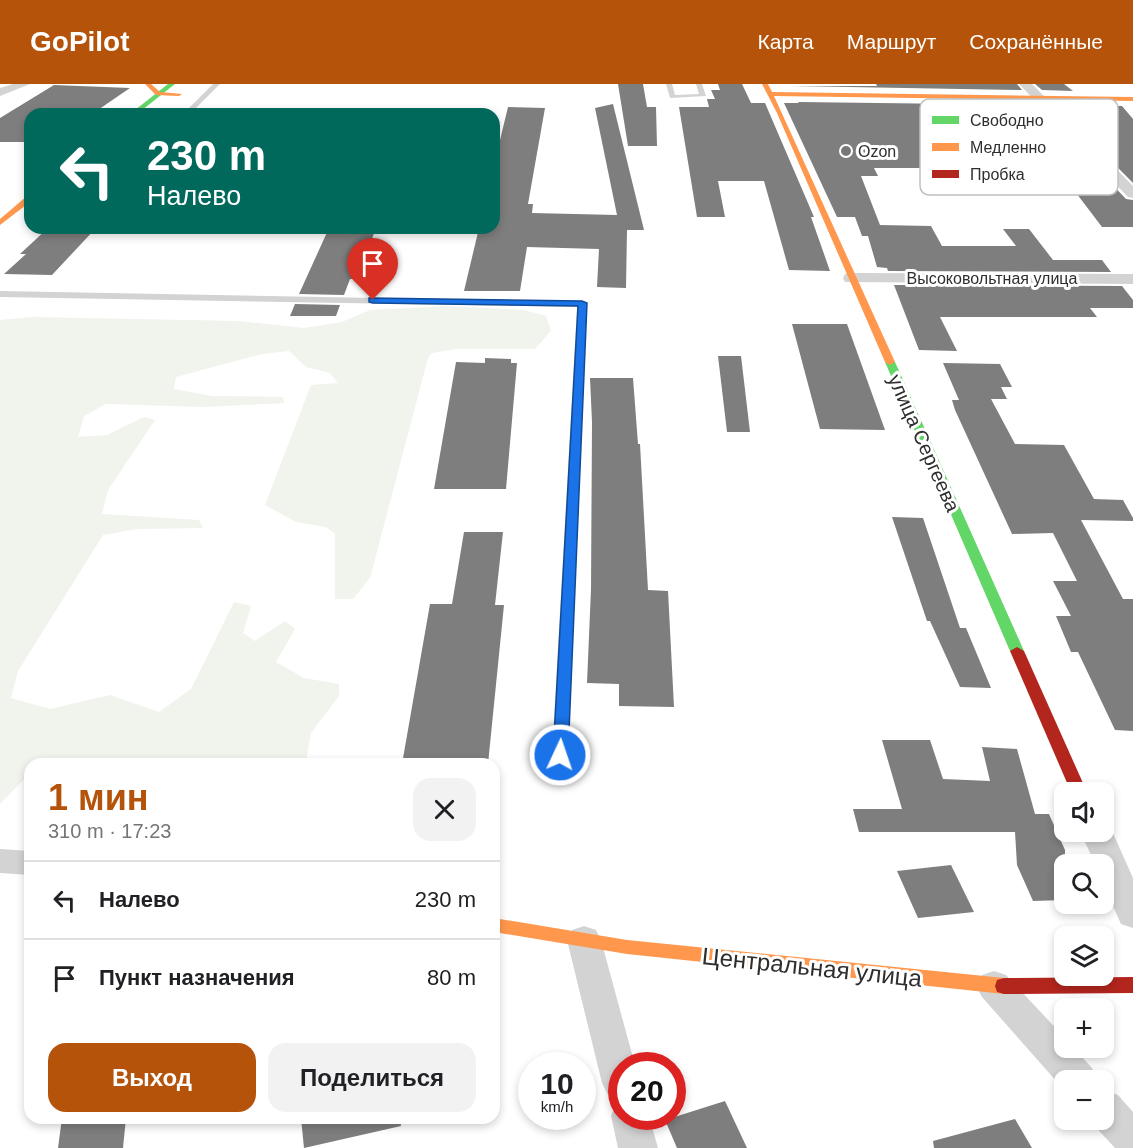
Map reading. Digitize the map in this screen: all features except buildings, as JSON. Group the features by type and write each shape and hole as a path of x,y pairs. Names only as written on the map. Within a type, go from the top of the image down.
{"street":[{"path":"0,92 24,84"},
{"path":"148,84 158,94"},
{"path":"140,108 158,94 193,84"},
{"path":"1025,84 1039,99"},
{"path":"160,108 175,89"},
{"path":"767,89 1133,99"},
{"name":"улица Сергеева","path":"767,89 1074,782"},
{"path":"1118,179 1133,194"},
{"path":"0,223 24,203"},
{"name":"Высоковольтная улица","path":"851,278 1133,279"},
{"path":"1101,842 1133,915"},
{"path":"0,861 24,863"},
{"name":"Центральная улица","path":"500,926 627,947 994,986 1133,985"},
{"path":"584,940 613,1052"},
{"path":"994,986 1070,1070"},
{"path":"1114,1119 1133,1140"},
{"path":"634,1130 638,1148"}],"lane":[{"path":"192,108 218,84"},
{"path":"669,84 672,97 703,96 699,84"},
{"path":"0,294 582,303 560,755"}],"shaded area":[{"path":"446,306 524,310 546,316 551,331 535,349 456,349 432,353 428,358 370,578 353,599 335,599 335,534 326,527 296,522 265,505 311,385 338,383 330,373 306,367 289,351 262,354 176,377 174,389 212,396 283,397 284,403 205,407 106,404 84,416 78,437 107,435 144,417 155,420 108,490 102,514 199,520 203,528 137,529 103,535 18,671 11,698 50,709 110,695 159,712 191,689 234,602 251,606 243,633 255,641 285,621 295,629 276,662 304,678 339,684 339,696 311,733 307,758 24,758 24,779 0,804 0,320 33,317 238,321 304,328 342,322 370,310"}],"traffic: fast":[{"path":"141,108 172,84"},
{"path":"890,362 1017,651"}],"traffic: slow":[{"path":"148,84 158,94 179,94"},
{"path":"765,84 890,362"},
{"path":"770,94 1133,99"},
{"path":"0,223 24,203"},
{"path":"500,926 627,947 1004,986"}],"traffic: jam":[{"path":"1017,651 1075,782"},
{"path":"1004,986 1133,985"}],"place":[{"name":"Ozon","path":"846,151"}],"route":[{"path":"373,300 582,303 560,755"}]}
